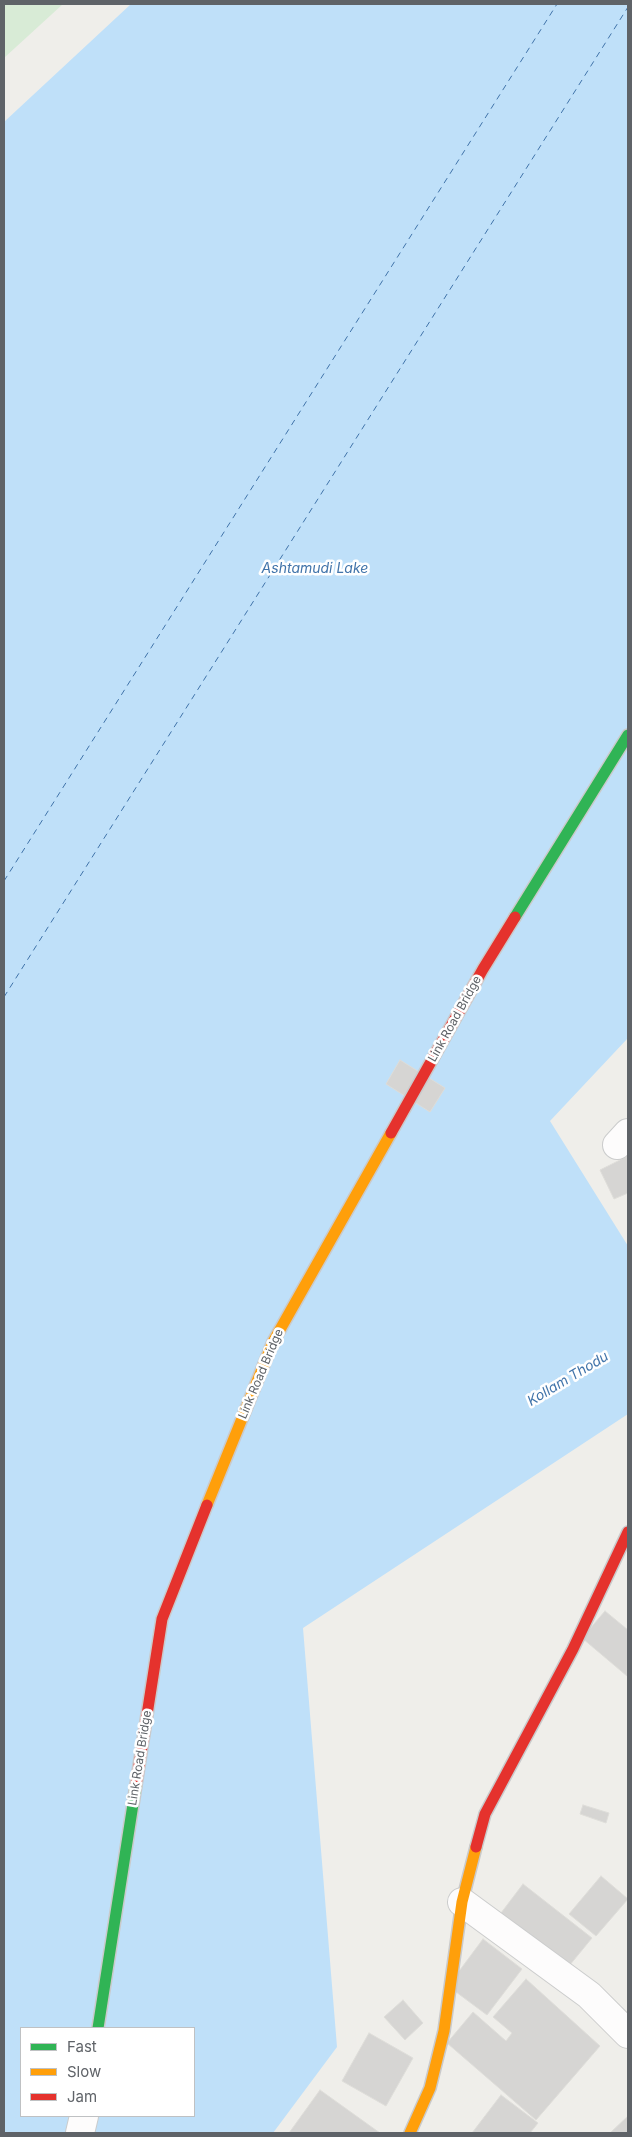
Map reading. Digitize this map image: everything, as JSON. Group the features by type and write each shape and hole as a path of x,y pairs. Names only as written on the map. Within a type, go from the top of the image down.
{"street":[{"name":"Link Road Bridge","path":"98,2027 162,1619 273,1342 483,969 628,735"},
{"path":"410,2133 430,2088 444,2031 462,1902 484,1814 573,1649 628,1532"},
{"path":"462,1902 589,1995 628,2034"},
{"path":"80,2133 84,2117"}],"green space":[{"path":"4,4 63,4 4,58"}],"water":[{"name":"Ashtamudi Lake","path":"131,4 628,4 628,1038 550,1121 628,1246 628,1414 303,1628 337,2047 273,2133 4,2133 4,122"}],"building":[{"path":"400,1060 445,1088 430,1112 386,1084"},
{"path":"628,1156 628,1193 614,1199 600,1170"},
{"path":"605,1611 628,1630 627,1676 582,1638"},
{"path":"583,1805 609,1813 606,1823 580,1814"},
{"path":"601,1876 628,1899 596,1936 569,1914"},
{"path":"523,1884 592,1938 569,1966 501,1913"},
{"path":"483,1939 522,1969 487,2015 448,1986"},
{"path":"526,1979 600,2046 536,2120 447,2043 473,2012 506,2041 512,2033 493,2017"},
{"path":"403,2000 423,2023 405,2040 384,2017"},
{"path":"369,2033 413,2058 386,2106 342,2081"},
{"path":"320,2090 380,2133 289,2133"},
{"path":"501,2095 538,2123 530,2133 472,2133"},
{"path":"628,2116 628,2133 610,2133"}],"ferry route":[{"path":"4,881 557,4"},
{"path":"4,997 628,7"}],"traffic: fast":[{"path":"515,917 628,735"},
{"path":"98,2027 136,1785"}],"traffic: slow":[{"path":"207,1505 273,1342 391,1133"},
{"path":"410,2133 430,2088 444,2031 462,1902 476,1847"}],"traffic: jam":[{"path":"391,1133 483,969 515,917"},
{"path":"136,1785 162,1619 207,1505"},
{"path":"476,1847 485,1814 573,1649 628,1532"}],"water label":[{"name":"Kollam Thodu","path":"568,1379"}]}
